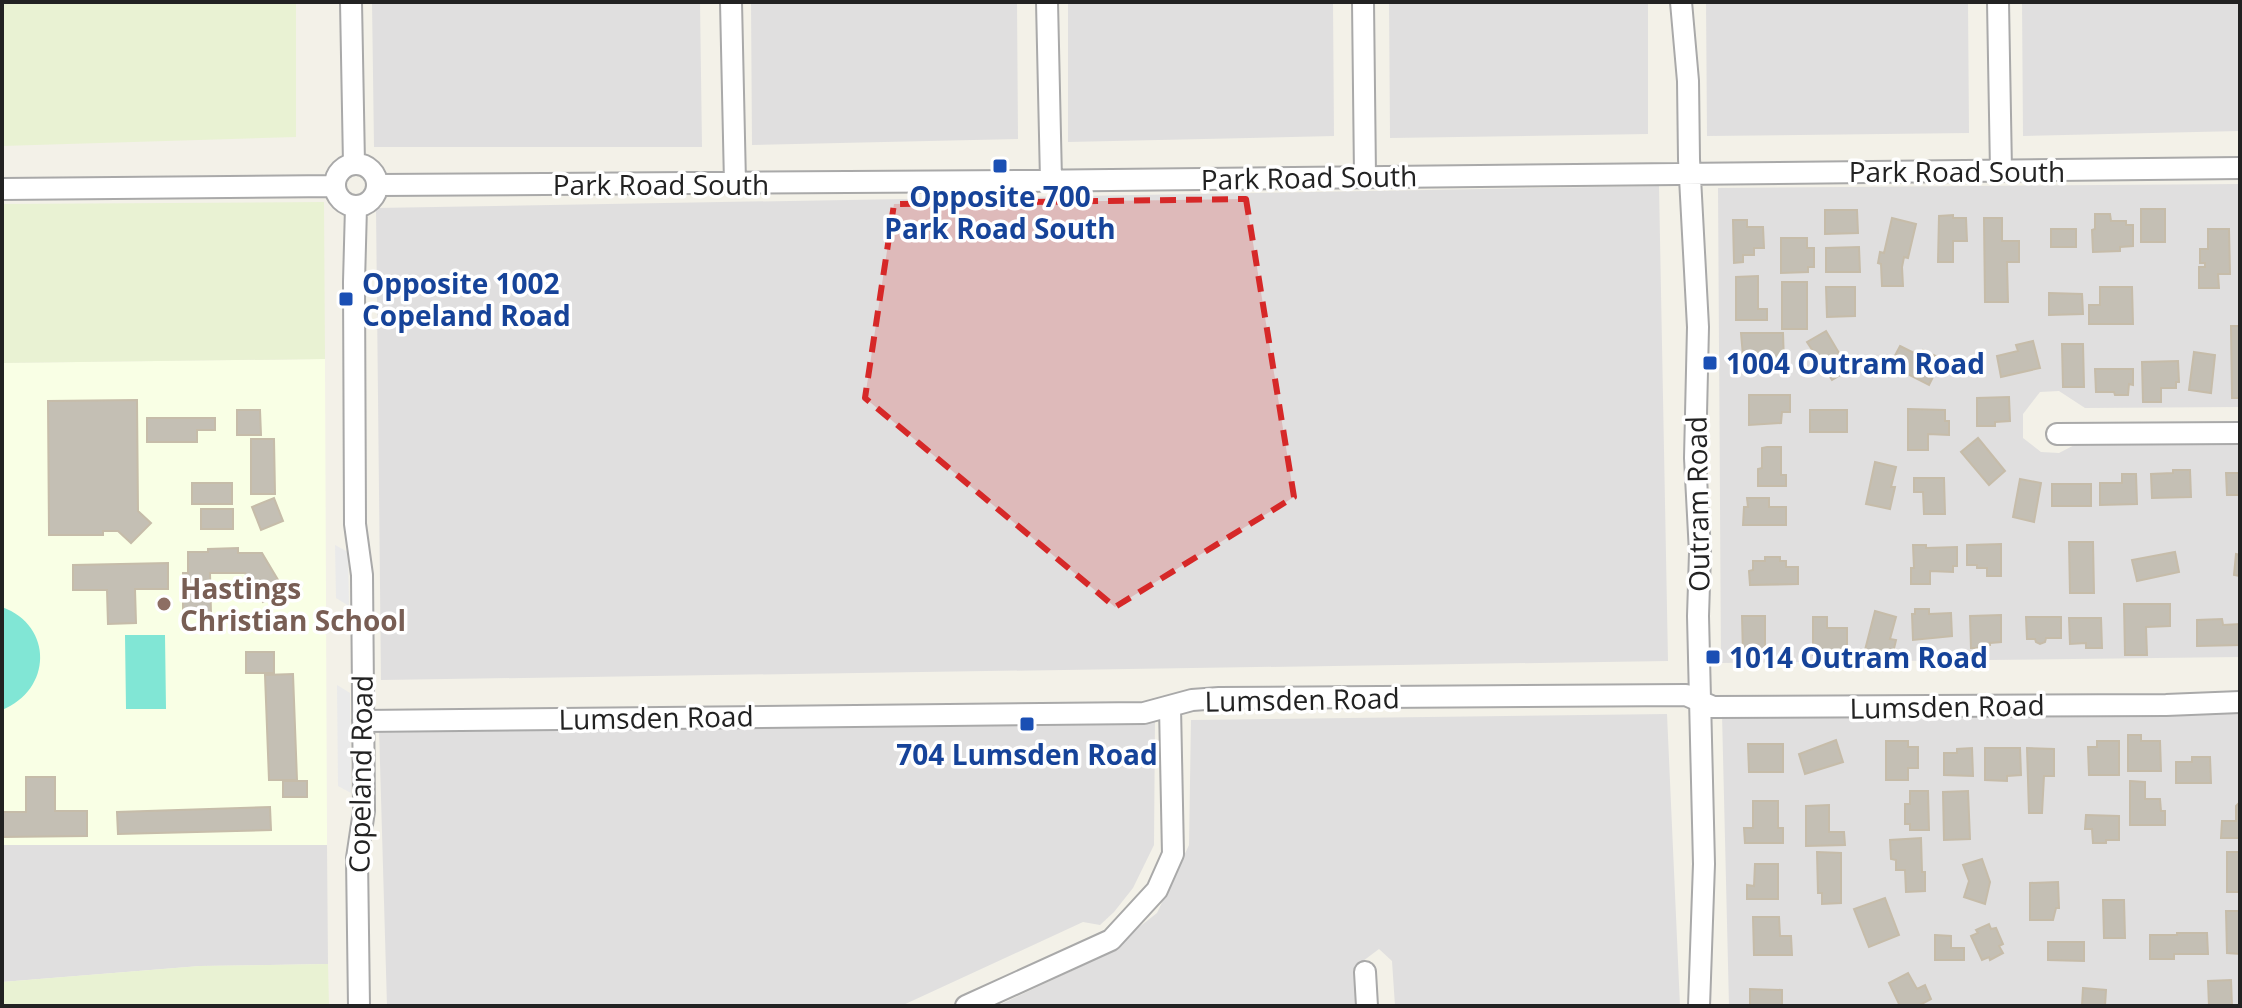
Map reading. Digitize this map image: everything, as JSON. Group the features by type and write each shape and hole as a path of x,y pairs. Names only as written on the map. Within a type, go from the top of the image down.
{"street":[{"path":"351,2 354,164"},
{"path":"731,2 735,183"},
{"path":"1047,2 1051,180"},
{"path":"1363,2 1365,176"},
{"name":"Outram Road","path":"1681,2 1688,81 1698,327 1695,458 1700,553 1698,616 1704,864 1699,1006"},
{"path":"1998,2 2001,171"},
{"path":"354,164 373,172 378,185 371,201 356,207 344,203 335,186 338,174 354,164"},
{"name":"Park Road South","path":"378,185 2240,168"},
{"path":"2,189 335,186"},
{"name":"Copeland Road","path":"356,207 355,524 362,575 364,811 357,858 359,1006"},
{"path":"2057,434 2240,433"},
{"name":"Lumsden Road","path":"363,721 1144,713 1192,700 1219,698 1686,695 1713,707 2240,702"},
{"path":"966,1006 1111,940 1157,890 1173,854 1170,707"},
{"path":"1365,972 1367,1006"}],"highlighted area":[{"path":"1246,199 1294,497 1115,607 865,398 894,204"}],"shaded area":[{"path":"2,2 296,2 296,137 2,146"},
{"path":"372,2 700,2 702,147 374,147"},
{"path":"751,2 1017,2 1018,139 752,145"},
{"path":"1068,2 1333,2 1334,136 1068,142"},
{"path":"1389,2 1648,2 1648,134 1390,138"},
{"path":"1706,2 1968,2 1969,133 1707,136"},
{"path":"2022,2 2240,2 2240,131 2023,136"},
{"path":"2240,184 2240,407 2085,408 2059,391 2040,392 2023,414 2023,438 2041,452 2059,453 2088,438 2240,441 2240,657 1721,663 1718,188"},
{"path":"1659,186 1668,661 381,680 376,208"},
{"path":"324,202 325,359 2,363 2,204"},
{"name":"Hastings Christian School","path":"325,359 327,845 2,845 2,363"},
{"path":"335,545 348,552 349,606 336,598"},
{"path":"2,607 19,616 31,628 40,658 38,674 30,688 18,701 2,710"},
{"path":"125,635 165,635 166,709 126,709"},
{"path":"337,685 350,693 351,793 338,786"},
{"path":"2240,711 2240,1006 1729,1006 1722,714"},
{"path":"1667,714 1680,1006 1395,1006 1392,961 1379,949 1363,961 1361,1006 997,1006 1101,957 1157,913 1189,845 1191,720"},
{"path":"1155,720 1154,845 1133,888 1114,912 1100,925 1083,922 901,1006 387,1006 379,728"},
{"path":"2,845 327,845 328,964 200,966 2,982"},
{"path":"328,964 329,1006 2,1006 2,982 200,966"}],"building":[{"path":"2141,209 2165,209 2165,242 2141,242"},
{"path":"1825,210 1857,210 1858,233 1825,234"},
{"path":"2095,214 2110,214 2111,221 2126,221 2126,225 2133,225 2133,246 2120,247 2120,251 2093,252"},
{"path":"1953,215 1953,218 1966,218 1967,241 1953,241 1953,262 1938,262 1939,216"},
{"path":"1892,218 1916,224 1908,258 1904,257 1903,286 1882,286 1881,264 1878,263 1880,252 1884,253"},
{"path":"1984,218 2002,218 2002,241 2019,241 2019,262 2007,262 2008,302 1985,302"},
{"path":"1733,220 1747,220 1747,227 1763,227 1764,248 1754,248 1754,255 1743,255 1743,262 1734,263"},
{"path":"2051,229 2076,229 2076,247 2051,247"},
{"path":"2208,229 2229,229 2230,274 2218,274 2219,288 2199,288 2199,267 2205,267 2205,263 2200,263 2200,249 2208,249"},
{"path":"1781,238 1807,238 1807,248 1814,248 1814,267 1808,267 1808,272 1781,273"},
{"path":"1859,247 1860,272 1826,272 1826,248"},
{"path":"1758,276 1758,309 1767,309 1767,320 1736,320 1736,277"},
{"path":"1782,282 1807,282 1807,329 1782,329"},
{"path":"1826,287 1855,287 1855,316 1827,317"},
{"path":"2100,287 2132,287 2133,324 2089,324 2089,305 2100,305"},
{"path":"2049,293 2082,294 2083,314 2049,315"},
{"path":"2231,326 2240,326 2240,398 2232,398"},
{"path":"1826,331 1849,370 1832,380 1807,342"},
{"path":"1741,333 1783,333 1784,363 1772,363 1772,370 1744,368"},
{"path":"2033,341 2040,368 2001,377 1997,356 2018,351 2016,345"},
{"path":"2062,344 2083,344 2084,387 2063,387"},
{"path":"1900,346 1920,356 1923,350 1942,359 1929,385 1890,365"},
{"path":"2194,352 2215,355 2211,393 2189,390"},
{"path":"2178,361 2179,382 2176,382 2176,388 2161,388 2161,402 2143,402 2142,362"},
{"path":"2095,369 2133,369 2133,385 2129,384 2128,395 2096,392"},
{"path":"1749,395 1790,395 1790,412 1782,412 1781,423 1749,425"},
{"path":"2009,397 2010,421 1995,422 1995,426 1977,426 1977,398"},
{"path":"137,400 138,511 151,523 131,543 118,531 103,531 103,535 49,535 48,401"},
{"path":"1908,409 1945,410 1949,435 1928,434 1928,450 1908,450"},
{"path":"237,410 260,410 261,435 237,435"},
{"path":"1810,410 1847,410 1847,432 1810,432"},
{"path":"147,418 215,418 215,430 197,430 197,442 147,442"},
{"path":"1978,438 2005,471 1989,485 1961,452"},
{"path":"251,439 274,439 275,494 251,494"},
{"path":"1781,447 1781,475 1786,475 1786,486 1758,486 1762,448"},
{"path":"1875,462 1896,467 1890,509 1866,504"},
{"path":"2173,470 2190,470 2191,497 2152,498 2151,474 2173,473"},
{"path":"2226,473 2240,473 2240,495 2227,495"},
{"path":"2122,474 2136,474 2137,504 2100,505 2100,483 2122,483"},
{"path":"1914,478 1944,478 1945,514 1924,514 1923,492 1914,492"},
{"path":"2020,479 2041,483 2034,522 2013,517"},
{"path":"192,483 232,483 232,504 192,504"},
{"path":"2052,484 2091,484 2091,506 2052,506"},
{"path":"274,498 283,521 261,530 252,507"},
{"path":"1747,498 1769,498 1769,507 1786,507 1786,525 1743,525"},
{"path":"201,509 233,509 233,529 201,529"},
{"path":"2069,542 2093,542 2094,593 2070,593"},
{"path":"2001,544 2001,576 1987,576 1987,568 1967,565 1967,545"},
{"path":"1913,545 1926,545 1926,548 1957,547 1957,566 1953,566 1953,572 1930,571 1930,584 1911,584"},
{"path":"238,548 238,553 262,553 284,590 263,602 245,573 210,573 211,613 183,614 183,573 188,573 188,552"},
{"path":"2175,552 2179,572 2137,581 2132,560"},
{"path":"2236,554 2240,555 2240,576 2234,575"},
{"path":"1765,557 1780,557 1780,561 1786,561 1786,567 1798,567 1798,584 1750,585 1749,571 1753,570 1753,561 1765,561"},
{"path":"168,563 168,589 135,589 136,623 108,624 107,590 73,590 73,565"},
{"path":"2124,604 2170,604 2170,626 2146,627 2147,655 2125,655"},
{"path":"1915,609 1929,609 1929,614 1951,613 1952,636 1913,640 1912,614 1915,614"},
{"path":"1875,611 1896,617 1890,639 1896,640 1892,657 1865,650"},
{"path":"2001,615 2001,642 1990,643 1986,648 1971,648 1970,616"},
{"path":"1742,616 1765,616 1765,655 1743,655"},
{"path":"1813,617 1827,617 1827,628 1847,628 1847,651 1841,651 1841,655 1813,655"},
{"path":"2026,617 2061,617 2061,638 2046,638 2040,644 2035,639 2027,639"},
{"path":"2069,618 2101,618 2102,648 2086,648 2086,643 2070,644"},
{"path":"2222,619 2223,625 2240,624 2240,645 2197,646 2197,620"},
{"path":"246,652 274,652 274,673 246,673"},
{"path":"293,674 297,780 269,780 265,675"},
{"path":"2128,735 2141,735 2141,741 2160,741 2161,771 2128,771"},
{"path":"1836,740 1843,762 1805,774 1799,754"},
{"path":"1886,741 1908,741 1908,747 1918,747 1918,768 1908,768 1908,780 1886,780"},
{"path":"2097,741 2119,741 2119,775 2089,775 2088,747 2097,747"},
{"path":"1748,744 1783,744 1783,772 1749,772"},
{"path":"1972,748 1973,776 1944,775 1944,753"},
{"path":"1985,748 2020,748 2021,775 2007,776 2007,781 1985,780"},
{"path":"2027,748 2054,749 2054,776 2044,776 2042,813 2029,813"},
{"path":"2192,757 2210,757 2211,783 2176,783 2176,762 2192,762"},
{"path":"26,777 55,777 55,811 87,811 87,836 2,837 2,812 26,812"},
{"path":"283,781 307,781 307,797 283,797"},
{"path":"2130,781 2145,782 2145,799 2160,799 2161,811 2165,811 2165,825 2130,825"},
{"path":"1910,791 1928,791 1929,830 1910,830 1910,824 1905,824 1905,804 1910,804"},
{"path":"1968,791 1970,839 1944,840 1943,792"},
{"path":"1753,801 1778,801 1778,828 1783,828 1783,843 1745,843 1744,828 1753,828"},
{"path":"2240,802 2240,838 2221,838 2222,821 2236,821 2236,806"},
{"path":"1829,805 1829,832 1844,832 1845,845 1806,846 1806,806"},
{"path":"270,807 271,830 118,834 117,812"},
{"path":"2086,815 2119,816 2119,840 2093,843 2092,829 2085,829"},
{"path":"1921,838 1925,891 1906,892 1905,870 1896,870 1896,860 1891,859 1890,840"},
{"path":"1817,852 1841,853 1841,903 1822,904 1822,893 1818,893"},
{"path":"2227,852 2240,852 2240,892 2227,892"},
{"path":"1982,859 1990,882 1985,904 1964,897 1969,881 1963,865"},
{"path":"1755,864 1778,864 1778,899 1747,899 1747,885 1754,886"},
{"path":"2058,882 2059,908 2056,908 2053,920 2030,920 2030,883"},
{"path":"1885,898 1899,935 1869,947 1854,909"},
{"path":"2103,900 2124,900 2125,938 2104,938"},
{"path":"2226,911 2240,911 2240,954 2227,953"},
{"path":"1753,917 1779,917 1780,936 1791,936 1792,955 1754,955"},
{"path":"1989,924 1991,929 1996,928 2003,944 1999,946 2003,953 1990,960 1989,957 1982,960 1971,936"},
{"path":"2207,933 2208,954 2174,954 2174,959 2150,959 2150,935"},
{"path":"1935,935 1951,936 1951,948 1964,948 1964,960 1935,960"},
{"path":"2048,942 2084,942 2084,961 2048,960"},
{"path":"1908,973 1917,989 1925,985 1931,999 1918,1006 1900,1006 1889,983"},
{"path":"2231,980 2232,1006 2209,1006 2208,981"},
{"path":"2083,988 2106,990 2105,1006 2082,1006"},
{"path":"1750,989 1782,990 1782,1006 1750,1005"}],"place":[{"name":"Opposite 700 Park Road South","path":"1000,166"},
{"name":"Opposite 1002 Copeland Road","path":"346,299"},
{"name":"1004 Outram Road","path":"1710,363"},
{"name":"Hastings Christian School","path":"164,604"},
{"name":"1014 Outram Road","path":"1713,657"},
{"name":"704 Lumsden Road","path":"1027,724"}]}
